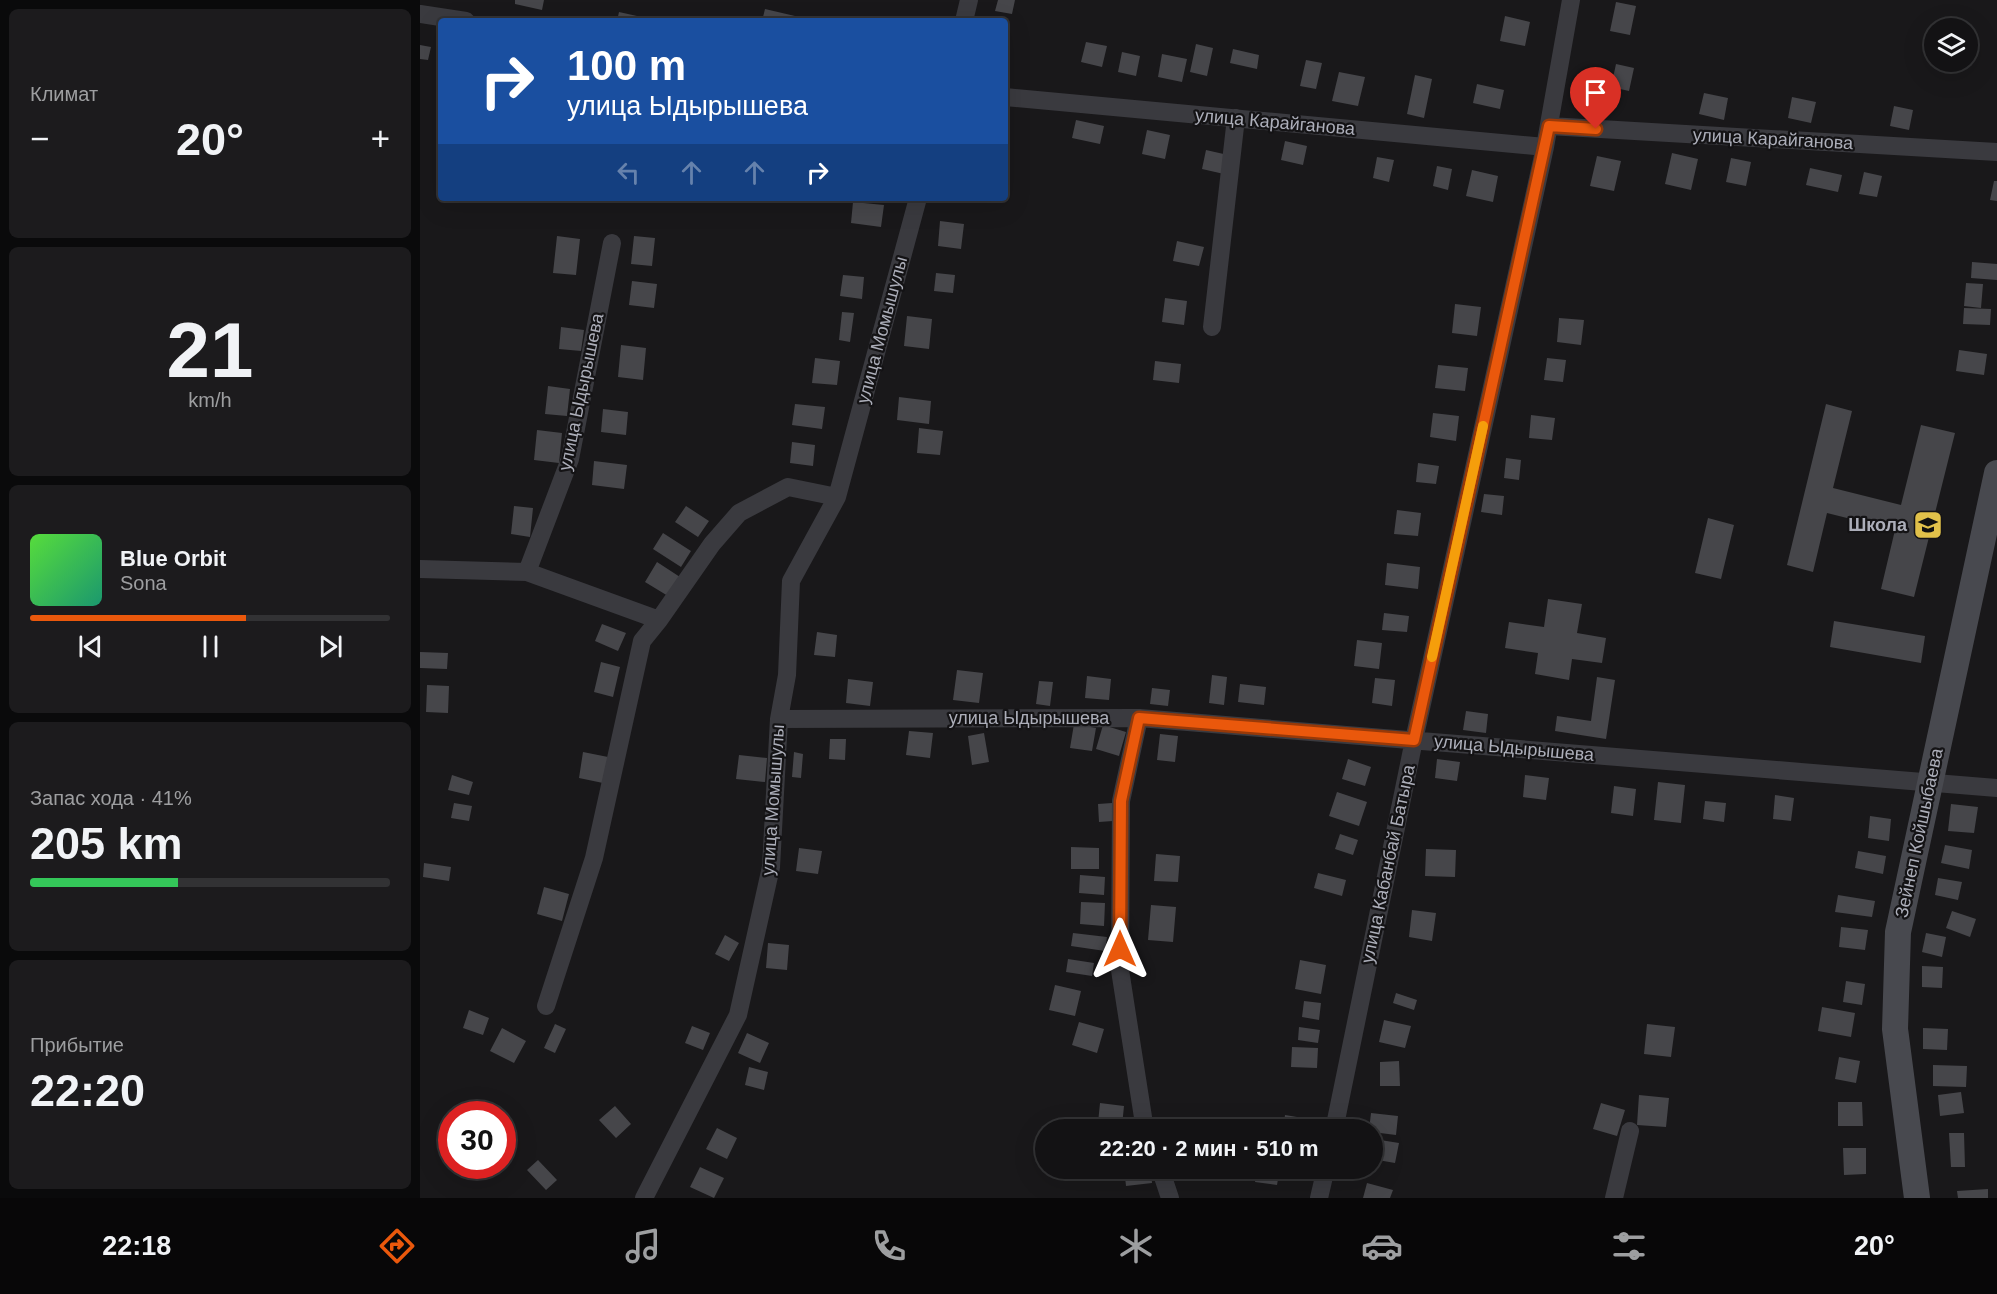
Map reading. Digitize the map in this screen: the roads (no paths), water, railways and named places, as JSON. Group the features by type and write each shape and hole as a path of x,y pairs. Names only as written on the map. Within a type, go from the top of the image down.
{"street":[{"path":"965,18 969,0"},
{"name":"улица Кабанбай Батыра","path":"1336,1119 1414,740 1545,147 1571,0"},
{"path":"420,14 446,18"},
{"name":"улица Карайганова","path":"1008,97 1545,147"},
{"path":"1212,327 1236,118"},
{"name":"улица Карайганова","path":"1549,126 1997,152"},
{"name":"улица Момышулы","path":"644,1198 738,1015 771,867 779,719 787,675 791,581 837,497 917,201"},
{"name":"улица Ыдырышева","path":"527,572 570,459 612,243"},
{"name":"Зейнеп Койшыбаева","path":"1917,1198 1895,1029 1898,932 1997,473"},
{"path":"546,1006 594,858 642,641 712,544 739,513 788,487 837,497"},
{"path":"420,569 527,572 659,620"},
{"path":"1139,718 1121,801 1120,970 1143,1119"},
{"name":"улица Ыдырышева","path":"779,719 1139,718 1997,788"},
{"path":"1614,1198 1630,1131"},
{"path":"1164,1179 1170,1198"},
{"path":"1320,1198 1324,1179"}],"place":[{"name":"Школа","path":"1928,525"}]}
